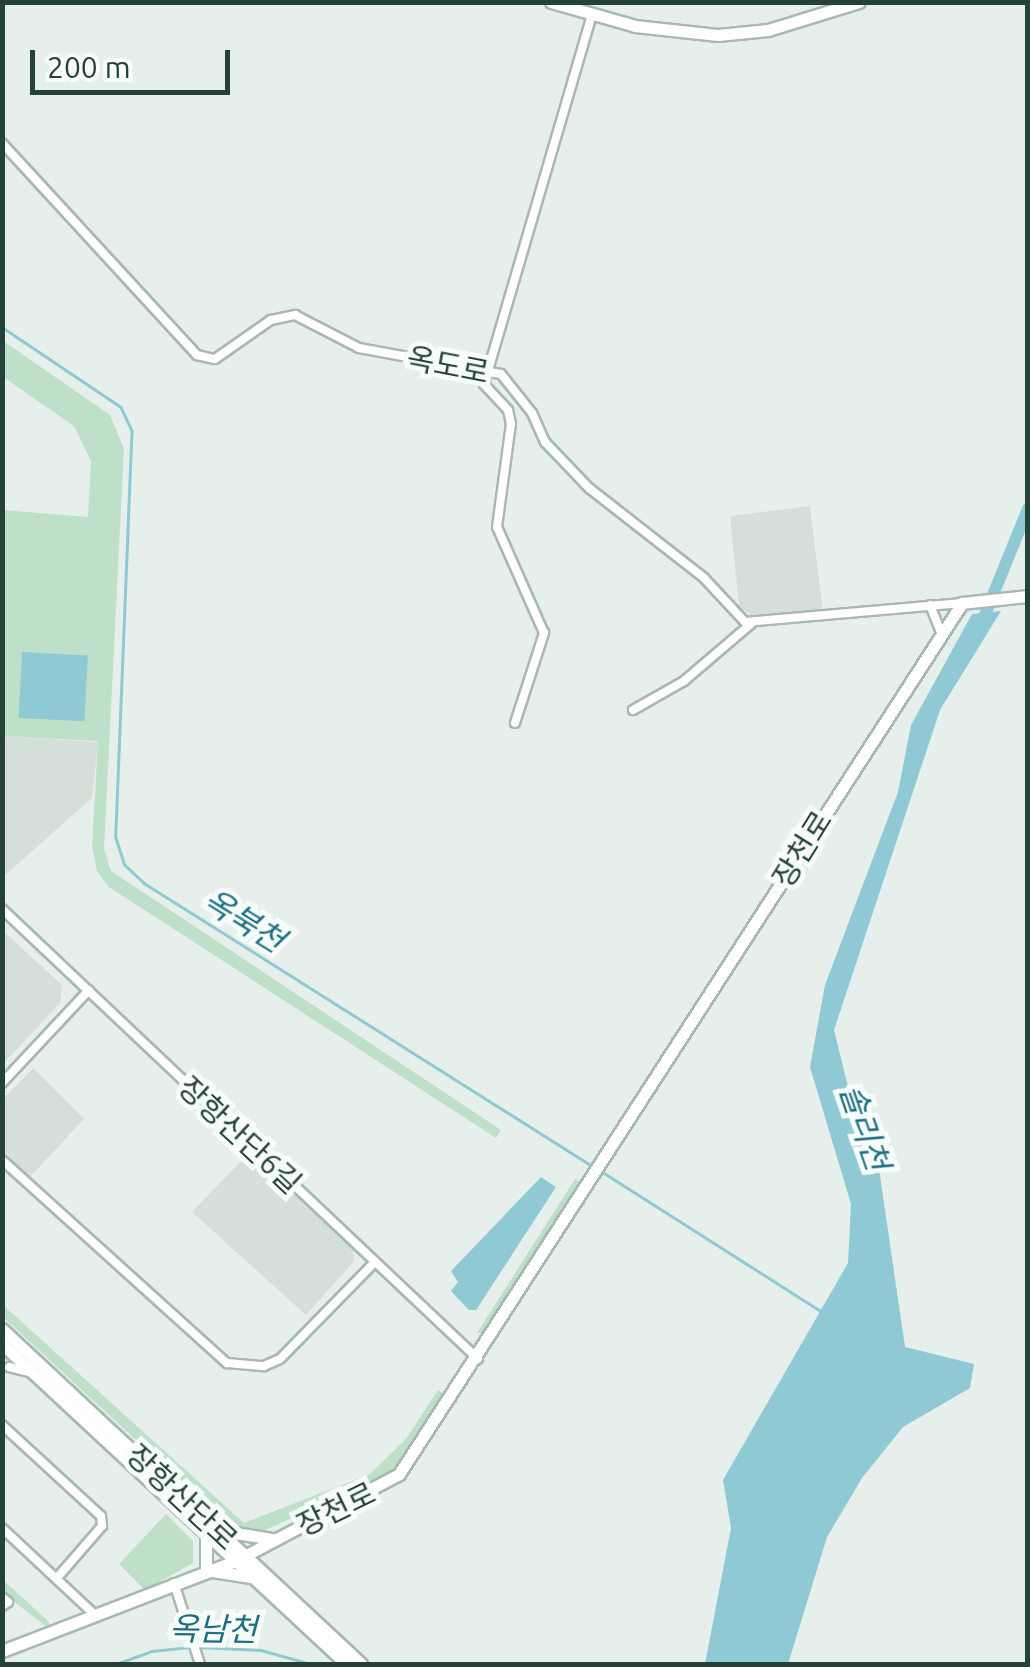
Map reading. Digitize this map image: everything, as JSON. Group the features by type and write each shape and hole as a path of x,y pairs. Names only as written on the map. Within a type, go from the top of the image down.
{"main road":[{"path":"552,2 592,14 718,35 768,30 860,2"},
{"path":"962,603 1028,596"},
{"name":"장천로","path":"2,1652 240,1558 400,1474 478,1359 962,603"},
{"name":"장항산단로","path":"2,1329 211,1531 360,1664"},
{"name":"장항산단로","path":"2,1345 211,1531"},
{"path":"254,1578 206,1570 211,1531 251,1540 277,1538"},
{"path":"271,1581 268,1553 277,1538"},
{"name":"장항산단로","path":"240,1558 254,1578 346,1664"}],"street":[{"path":"516,723 545,646 540,617 510,569 497,527 511,424 508,410 484,384 592,14"},
{"name":"옥도로","path":"2,143 197,355 215,359 271,320 295,315 359,348 500,374 532,413 545,442 589,488 752,623"},
{"path":"633,710 684,681 752,623 962,603"},
{"path":"930,605 940,634"},
{"name":"장항산단6길","path":"2,909 478,1359"},
{"path":"2,1083 89,990"},
{"path":"2,1160 227,1364 264,1366 280,1359 374,1263"},
{"path":"2,1345 6,1370 34,1373"},
{"path":"2,1425 101,1516 102,1526 57,1578"},
{"path":"2,1528 96,1616"},
{"path":"174,1583 200,1664"},
{"path":"2,1597 8,1602 2,1606"}],"shaded area":[{"path":"810,506 823,612 756,619 739,606 730,516"},
{"path":"3,736 98,742 92,798 3,877"},
{"path":"2,930 62,985 60,1003 3,1064"},
{"path":"33,1068 84,1119 29,1178 3,1153 2,1100"},
{"path":"250,1152 353,1250 354,1261 306,1315 192,1212"}],"green space":[{"path":"2,340 110,415 124,449 104,849 111,871 501,1130 496,1138 109,887 97,871 92,846 98,741 3,736 3,510 88,517 91,461 74,426 3,377"},
{"path":"575,1179 583,1184 486,1333 477,1333"},
{"path":"2,1304 244,1523 370,1474 406,1439 438,1390 446,1395 391,1473 263,1531 231,1528 3,1317"},
{"path":"166,1514 193,1541 193,1563 145,1590 119,1564"},
{"path":"2,1579 49,1622 48,1628 3,1593"}],"water":[{"path":"1001,611 940,710 834,1030 860,1136 879,1169 905,1347 974,1364 970,1388 903,1427 862,1478 827,1537 788,1664 705,1664 731,1528 723,1480 848,1263 851,1204 810,1067 825,985 898,792 911,725 972,614"},
{"path":"22,652 88,655 84,721 19,718"},
{"path":"541,1177 556,1187 476,1310 469,1310 451,1291 458,1282 451,1271"}],"waterway":[{"name":"옥북천","path":"2,327 121,407 132,431 116,838 125,865 144,883 594,1167"},
{"name":"솔리천","path":"980,627 1028,509"},
{"name":"옥북천","path":"601,1171 822,1312"},
{"name":"옥남천","path":"116,1664 152,1651 191,1647"},
{"name":"옥남천","path":"199,1647 261,1650 311,1664"}]}
